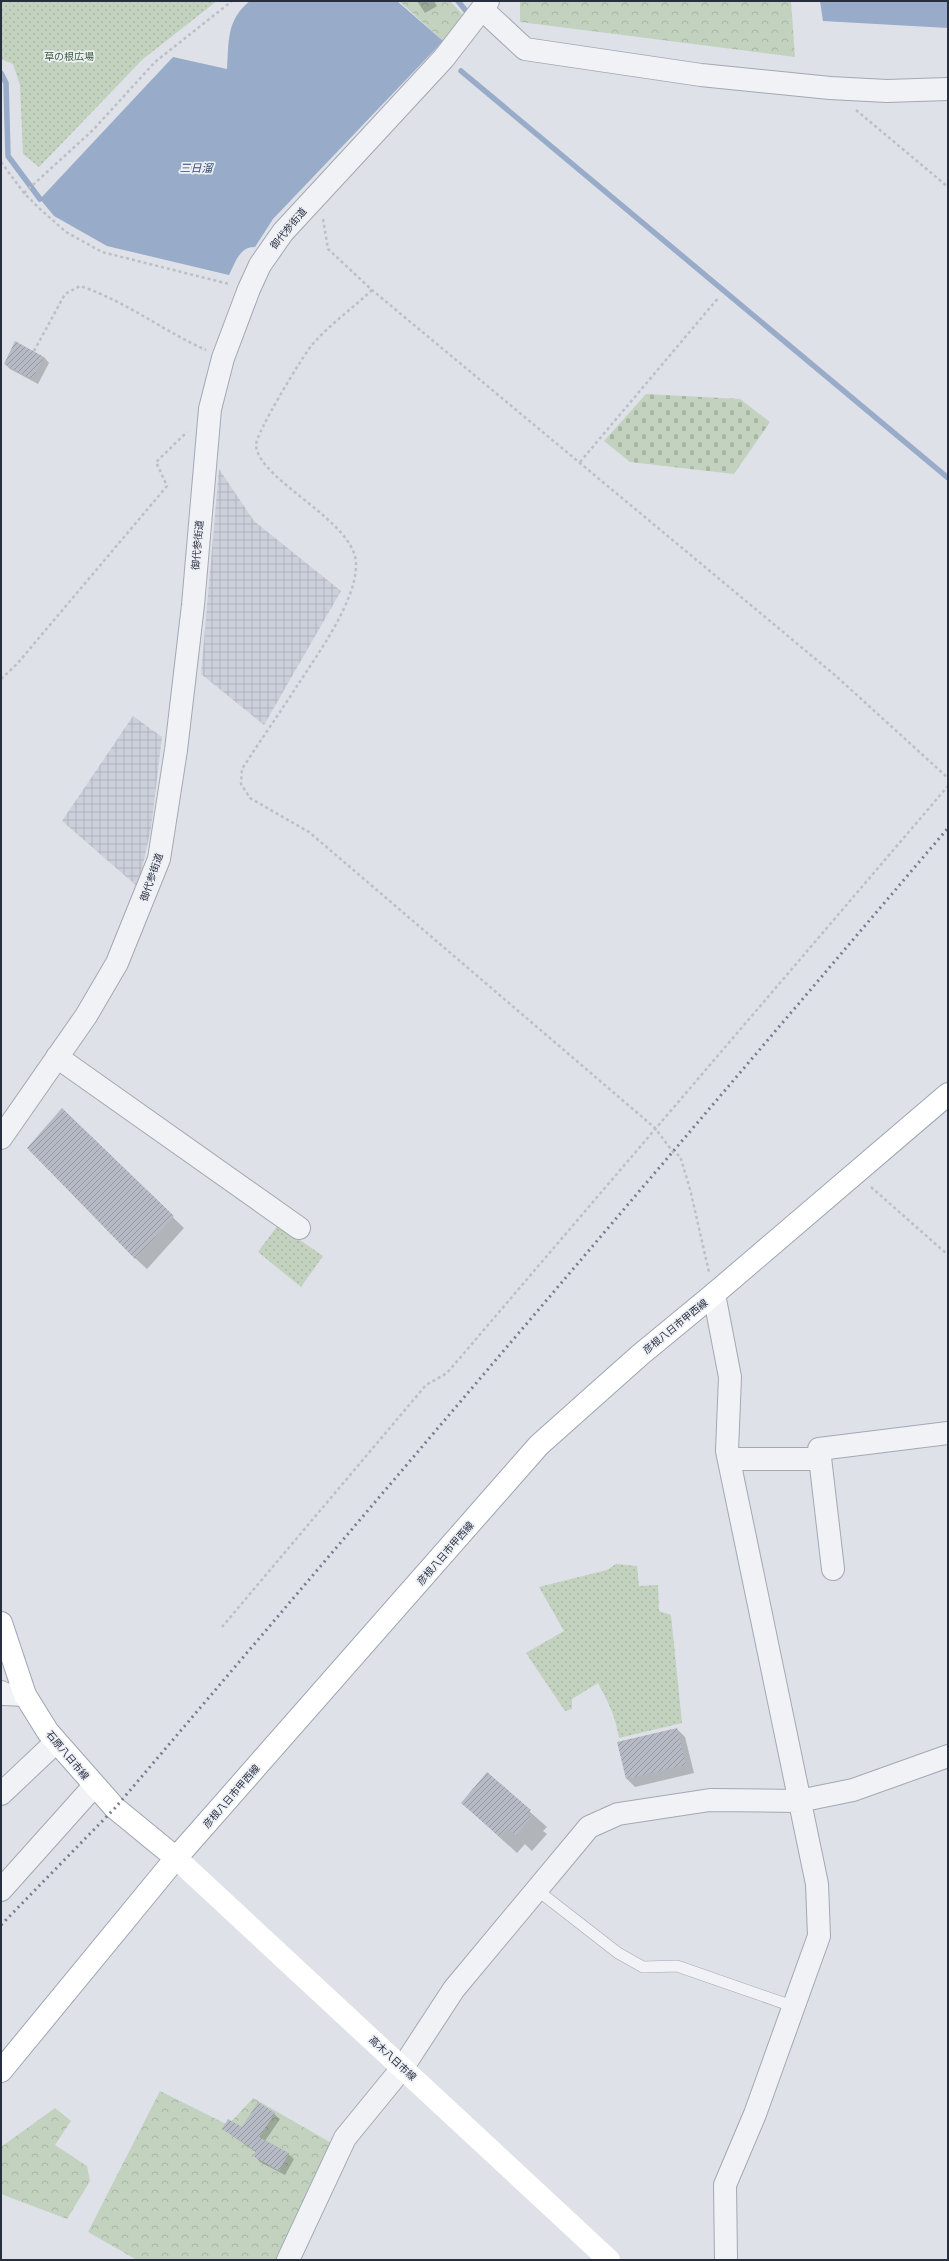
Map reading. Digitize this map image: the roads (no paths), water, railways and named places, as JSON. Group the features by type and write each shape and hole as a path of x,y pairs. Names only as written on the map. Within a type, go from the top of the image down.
{"main road":[{"name":"彦根八日市甲西線","path":"1,2071 176,1858 539,1445 640,1355 714,1294 948,1094"},
{"name":"石原八日市線","path":"1,1623 25,1695 48,1732 94,1786 115,1808 176,1858"},
{"name":"高木八日市線","path":"176,1858 403,2067 608,2260"}],"street":[{"path":"485,6 525,48 701,75 830,88 887,91 948,89"},
{"name":"御代参街道","path":"1,1138 86,1016 117,964 159,859 178,734 193,605 210,409 222,358 249,289 260,265 282,232 444,58 485,6"},
{"path":"57,1057 299,1228"},
{"path":"714,1294 730,1377 727,1451 817,1884 819,1936 755,2114 725,2186 726,2260"},
{"path":"834,1569 819,1449 948,1433"},
{"path":"729,1459 820,1459"},
{"path":"2,1694 25,1695"},
{"path":"1,1794 56,1742"},
{"path":"288,2260 345,2138 403,2067 454,1989 589,1826 618,1814 710,1800 799,1800 854,1790 948,1756"},
{"path":"1,1890 94,1786"}],"lane":[{"path":"537,1890 618,1953 643,1967 677,1966 794,2007"}],"water":[{"name":"三日溜","path":"250,1 397,1 443,41 273,219 255,247 250,247 242,252 229,275 107,246 54,216 40,199 173,57 227,69 230,32 242,8"},
{"path":"820,1 948,1 948,28 823,21"}],"waterway":[{"path":"458,1 466,11"},
{"path":"461,71 948,478"},
{"path":"1,73 6,83 8,156 40,199"}],"railway":[{"path":"1,1925 115,1808 948,828"}],"park label":[{"name":"草の根広場","path":"69,56"}]}
